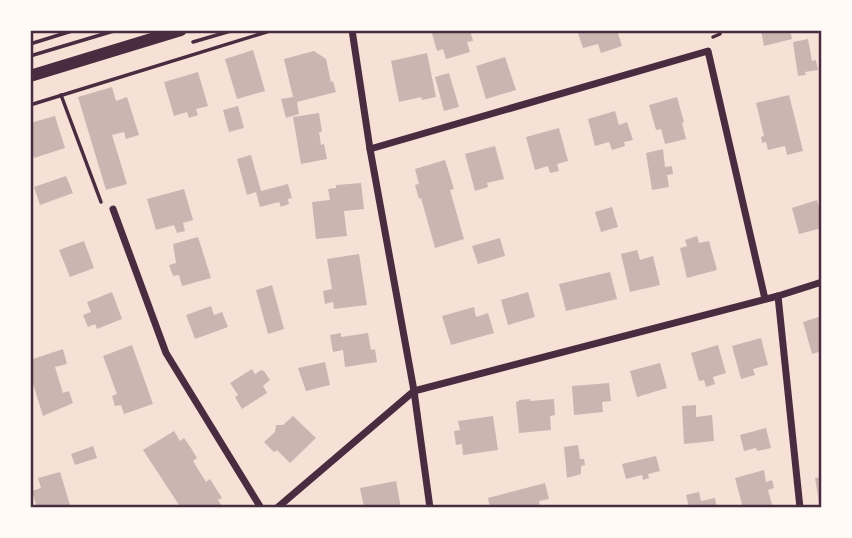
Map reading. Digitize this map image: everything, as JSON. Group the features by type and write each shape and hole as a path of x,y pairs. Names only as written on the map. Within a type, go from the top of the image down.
{"street":[{"path":"30,76 181,30"},
{"path":"352,30 370,149 414,391 430,508"},
{"path":"370,149 708,51 765,299"},
{"path":"113,209 166,354 261,508"},
{"path":"277,508 414,391 778,296 822,282"},
{"path":"778,296 800,508"}],"path":[{"path":"30,44 75,30"},
{"path":"30,56 117,30"},
{"path":"30,105 274,30"},
{"path":"710,38 720,34 719,30"},
{"path":"61,95 102,204"}],"building":[{"path":"431,30 470,30 473,41 467,42 470,52 446,59 443,49 437,51"},
{"path":"577,30 617,30 622,46 601,53 598,44 583,48"},
{"path":"761,30 790,30 792,39 764,46"},
{"path":"808,39 812,61 816,60 818,70 798,76 793,42"},
{"path":"253,50 265,91 237,99 225,59"},
{"path":"314,51 326,59 336,92 297,102 299,114 286,118 281,99 293,97 284,59"},
{"path":"427,53 436,97 399,102 391,61"},
{"path":"505,57 516,90 486,99 476,66"},
{"path":"198,72 208,106 196,109 198,115 189,118 187,112 174,116 164,82"},
{"path":"449,73 459,107 444,111 435,77"},
{"path":"112,87 116,101 127,97 139,135 126,139 124,132 112,135 127,184 106,190 78,97"},
{"path":"789,95 803,151 787,155 785,146 768,150 766,142 762,143 761,137 764,136 756,103"},
{"path":"677,97 686,139 665,144 661,129 656,130 649,105"},
{"path":"238,106 244,128 229,132 223,110"},
{"path":"615,111 619,125 627,122 633,140 612,150 609,142 595,146 588,119"},
{"path":"319,113 321,145 324,144 327,159 301,164 293,117"},
{"path":"55,116 65,148 34,158 30,144 30,123"},
{"path":"559,128 568,161 557,164 559,171 550,173 548,166 535,170 526,137"},
{"path":"495,146 504,179 487,183 488,187 475,191 465,154"},
{"path":"663,149 665,167 672,166 673,174 667,175 669,187 652,190 646,153"},
{"path":"251,155 261,191 288,184 292,198 288,199 289,204 281,207 279,202 260,207 256,192 247,195 237,159"},
{"path":"445,160 454,189 450,190 464,239 435,248 415,185 419,184 415,169"},
{"path":"66,176 73,193 40,205 34,187"},
{"path":"361,183 364,209 344,211 347,236 316,239 312,202 330,200 328,189 336,188 336,185"},
{"path":"184,189 193,220 183,223 185,231 177,233 174,225 156,230 147,199"},
{"path":"817,200 822,228 799,234 792,208"},
{"path":"612,207 618,227 601,232 595,212"},
{"path":"697,236 699,243 709,241 717,270 687,278 680,248 687,246 685,240"},
{"path":"198,237 211,278 182,286 179,275 173,276 169,265 176,263 173,244"},
{"path":"500,238 505,256 478,264 472,246"},
{"path":"84,241 94,268 70,277 59,250"},
{"path":"637,250 640,260 653,256 660,285 630,292 621,254"},
{"path":"359,254 367,305 334,309 333,302 325,304 323,291 332,289 327,259"},
{"path":"610,272 617,299 566,311 559,284"},
{"path":"272,285 284,329 268,334 256,290"},
{"path":"112,292 122,319 97,329 95,324 88,327 83,315 91,312 87,302"},
{"path":"528,292 535,317 508,325 501,300"},
{"path":"211,306 214,315 222,312 228,327 195,339 186,315"},
{"path":"474,307 476,317 488,313 494,333 451,345 442,316"},
{"path":"822,316 822,351 812,354 803,322"},
{"path":"341,333 341,337 368,333 371,350 375,349 377,362 345,367 343,350 333,352 330,335"},
{"path":"761,338 768,365 753,369 755,375 741,379 732,346"},
{"path":"132,345 153,404 124,414 121,405 115,406 112,396 117,394 103,356"},
{"path":"718,345 726,373 713,377 715,384 706,387 704,380 699,381 691,353"},
{"path":"63,349 67,364 55,367 63,393 69,391 73,403 43,416 30,374 30,360"},
{"path":"325,362 330,385 306,391 298,368"},
{"path":"660,363 667,388 637,397 630,371"},
{"path":"252,369 255,374 264,371 270,380 263,386 267,393 242,409 235,397 238,395 230,383"},
{"path":"609,383 611,401 602,402 603,412 574,415 572,386"},
{"path":"554,399 555,415 550,416 551,430 519,433 516,402"},
{"path":"696,405 696,417 712,415 714,441 684,444 682,406"},
{"path":"293,416 316,438 290,463 264,442 275,432 276,425 283,425"},
{"path":"493,416 498,450 463,455 462,444 456,445 454,431 460,430 458,421"},
{"path":"766,428 771,448 744,451 740,435"},
{"path":"174,431 180,441 184,438 191,448 197,458 193,461 206,482 210,479 222,498 218,500 223,508 181,508 143,450"},
{"path":"578,445 580,459 584,459 585,465 581,466 581,474 567,478 564,447"},
{"path":"93,446 97,458 75,465 71,454"},
{"path":"656,456 660,471 648,474 649,478 643,480 642,475 626,479 622,464"},
{"path":"764,470 766,482 772,480 774,488 768,490 773,508 743,508 735,478"},
{"path":"60,472 71,508 37,508 32,491 41,488 38,478"},
{"path":"822,477 822,508 820,508 815,478"},
{"path":"396,481 401,508 364,508 360,488"},
{"path":"545,483 549,499 539,501 540,506 490,508 488,498"},
{"path":"699,492 701,501 715,498 717,508 689,508 686,495"}]}
